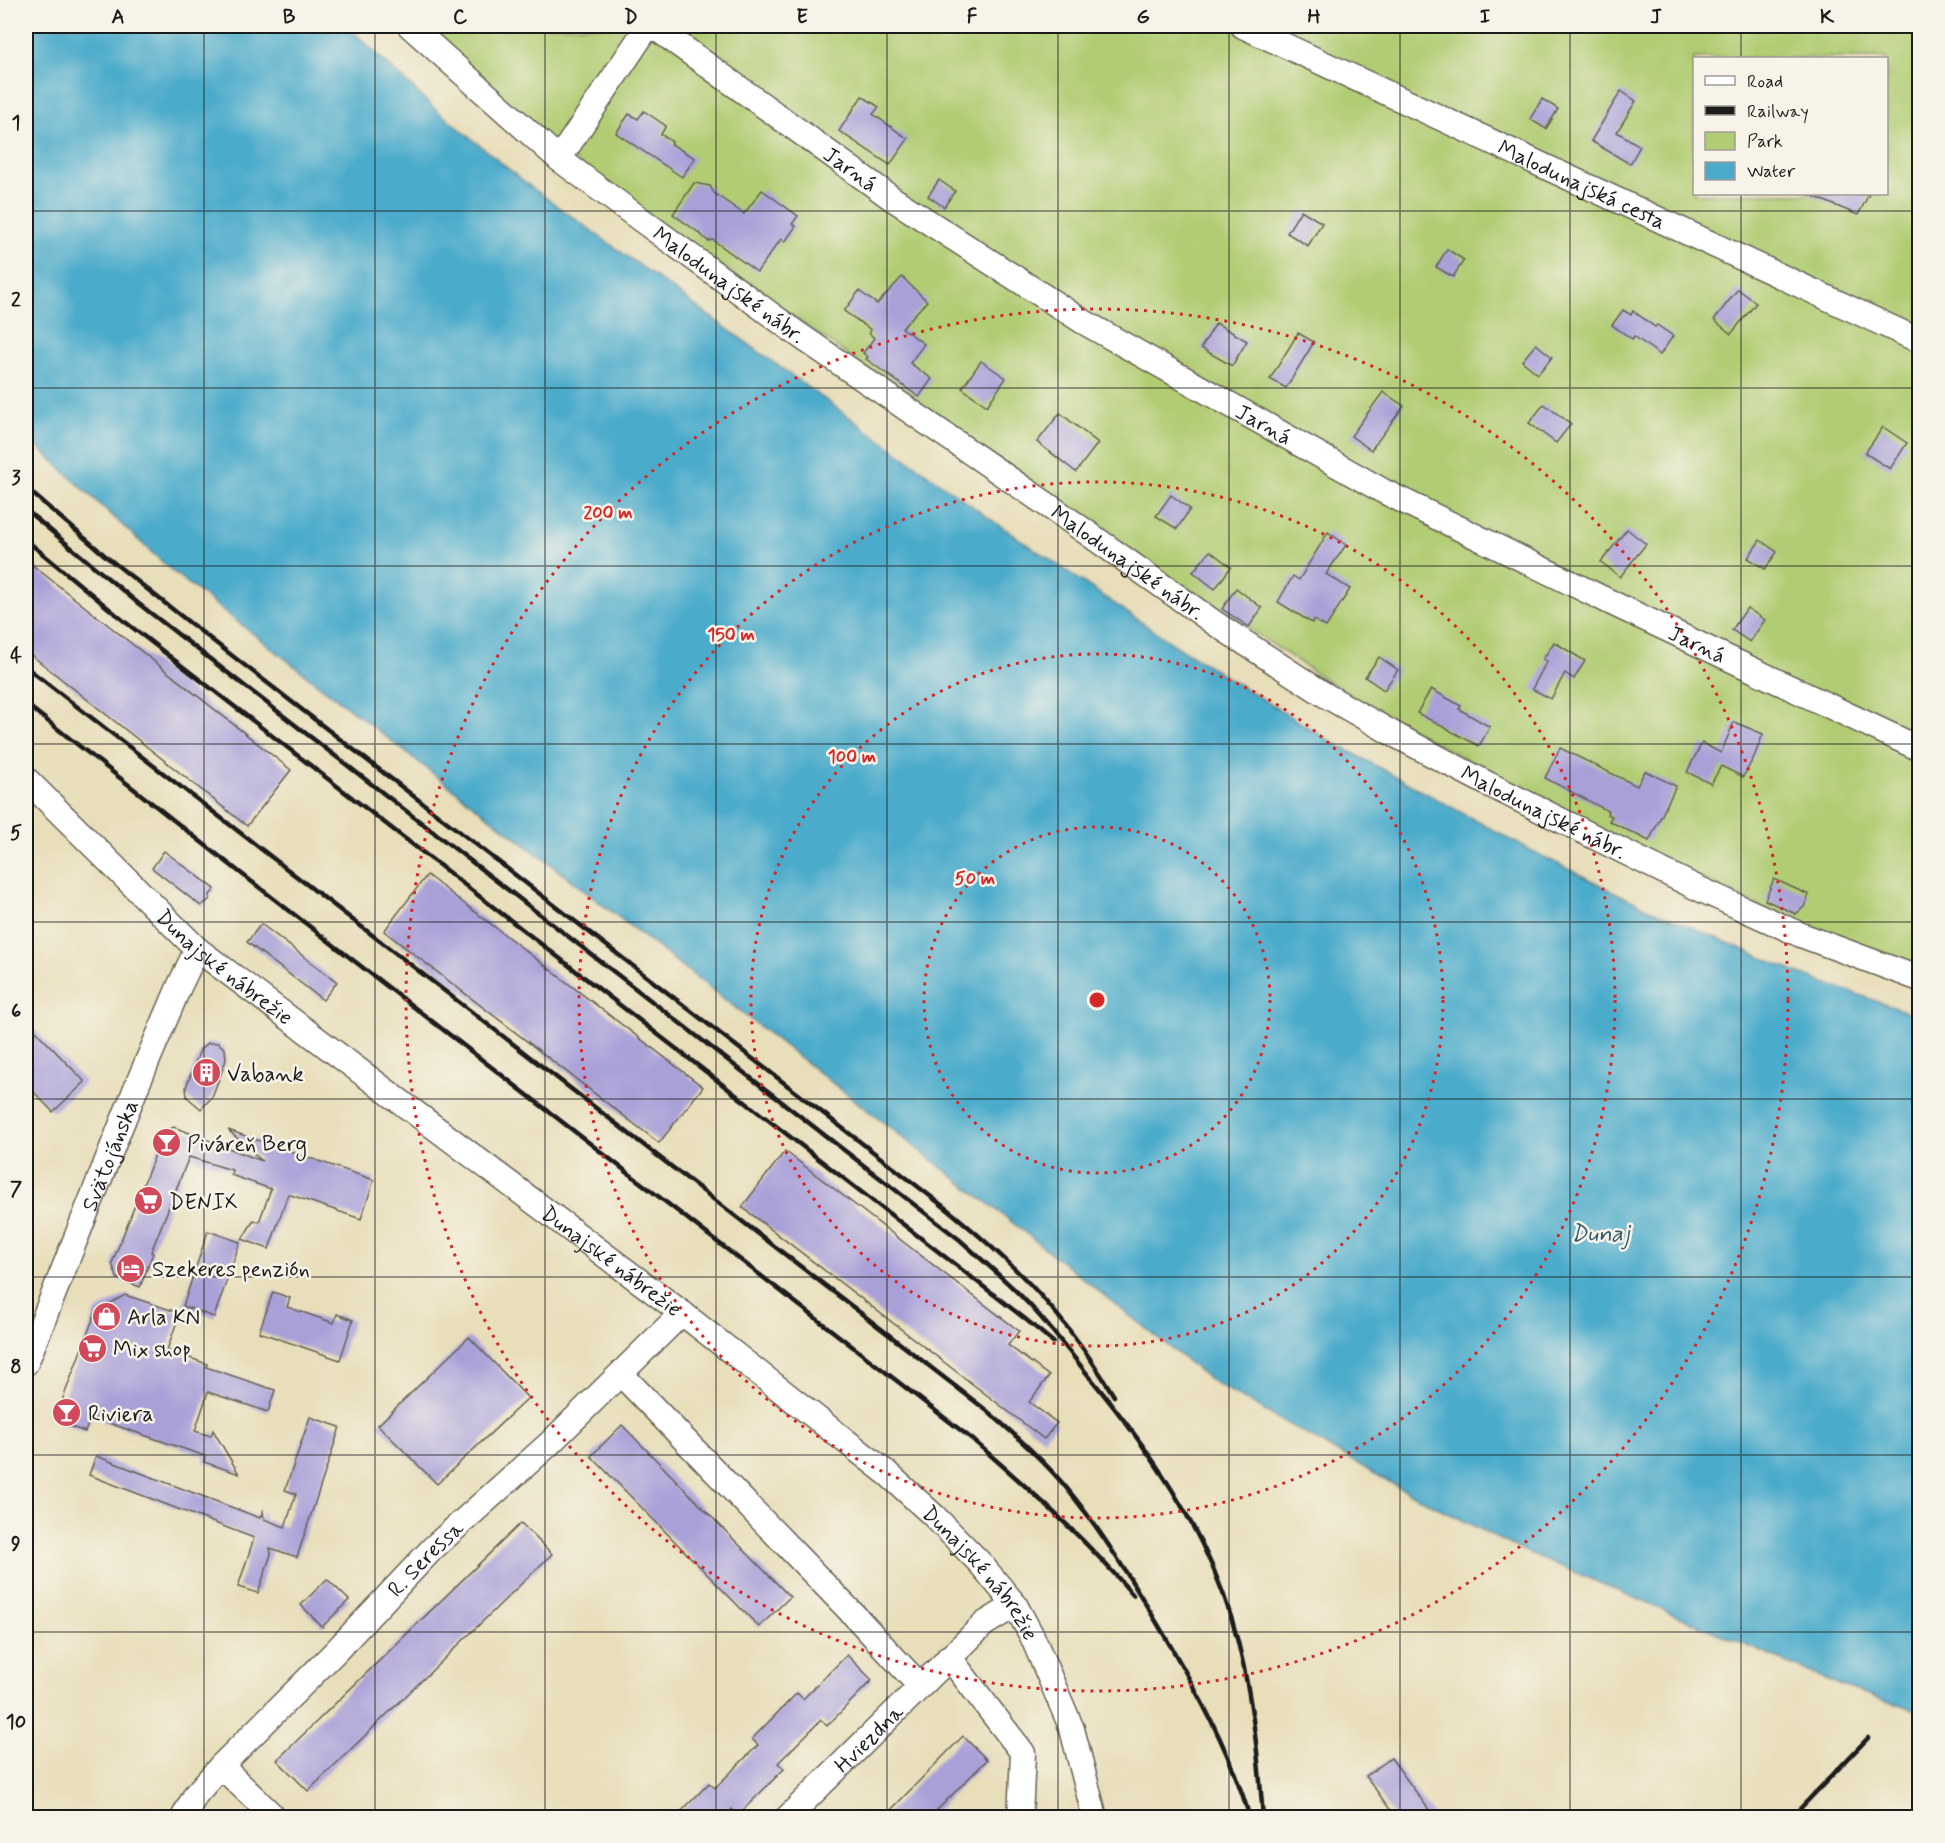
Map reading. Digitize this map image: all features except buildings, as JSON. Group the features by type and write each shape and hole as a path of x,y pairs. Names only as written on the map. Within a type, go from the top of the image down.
{"street":[{"name":"Malodunajské nábr.","path":"410,26 559,159 799,335 1062,514 1216,624 1325,694 1397,736 1488,784 1693,886 1801,935 1920,979"},
{"path":"559,159 648,26"},
{"name":"Jarná","path":"653,26 893,199 1092,327 1383,491 1616,605 1920,749"},
{"name":"Malodunajská cesta","path":"1243,26 1920,341"},
{"name":"Dunajské nábrežie","path":"26,779 197,949 681,1313 888,1474 933,1515 980,1563 1015,1605 1032,1636 1072,1729 1095,1818"},
{"name":"Svätojánska","path":"26,1363 138,1083 178,987 197,949"},
{"name":"R. Seressa","path":"183,1818 196,1794 221,1766 335,1652 433,1548 549,1444 681,1313"},
{"path":"621,1374 854,1614 920,1686"},
{"name":"Hviezdna","path":"788,1818 984,1624 1015,1605"},
{"path":"949,1657 1023,1753 1020,1818"},
{"path":"221,1766 275,1818"}],"green space":[{"path":"419,26 1919,26 1919,971 1836,942 1584,824 1349,695 1069,510 644,212 563,152"}],"water":[{"name":"Dunaj","path":"26,26 347,26 434,108 527,184 986,516 1178,647 1327,739 1526,848 1647,908 1805,976 1919,1016 1919,1712 1842,1686 1513,1546 1400,1488 1212,1381 1004,1216 172,571 26,436"}],"railway":[{"path":"26,488 108,558 190,623 961,1220 1010,1264 1045,1300 1082,1346 1114,1396"},
{"path":"26,510 139,604 960,1240 1024,1299 1061,1341 1132,1431 1172,1490 1206,1553 1220,1586 1239,1644 1256,1743 1263,1818"},
{"path":"26,540 124,621 1053,1342"},
{"path":"26,667 986,1410 1021,1440 1073,1496 1109,1546 1142,1598 1189,1678 1223,1745 1250,1818"},
{"path":"26,704 247,878 972,1439 1076,1534 1133,1595"},
{"path":"1791,1818 1868,1738"}],"place":[{"name":"Vabank","path":"206,1073"},
{"name":"Piváreň Berg","path":"166,1143"},
{"name":"DENIX","path":"148,1201"},
{"name":"Szekeres penzión","path":"131,1268"},
{"name":"Arla KN","path":"106,1316"},
{"name":"Mix shop","path":"92,1348"},
{"name":"Riviera","path":"67,1413"}]}
